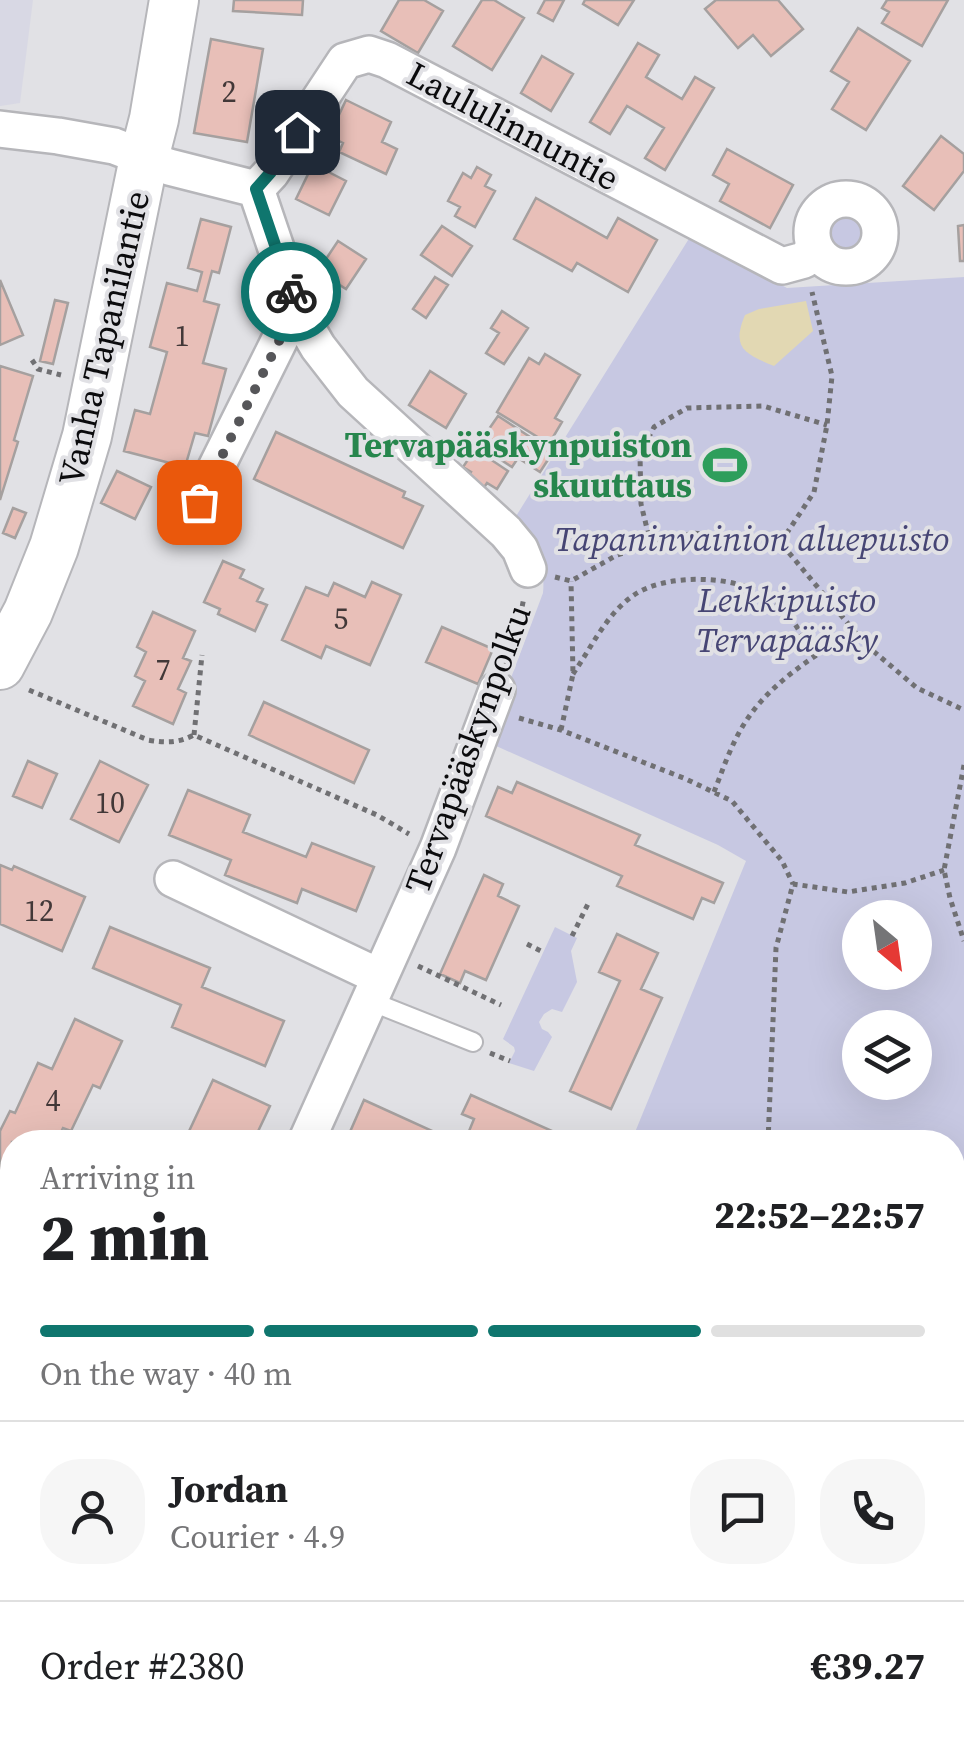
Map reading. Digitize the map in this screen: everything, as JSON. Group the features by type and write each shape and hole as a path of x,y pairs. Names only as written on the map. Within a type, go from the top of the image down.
{"street":[{"name":"Vanha Tapanilantie","path":"12,676 28,612 54,547 87,436 154,120 174,0"},
{"name":"Laululinnuntie","path":"256,189 346,61 369,54 782,266 810,254"},
{"path":"0,129 97,142 169,167 256,189"},
{"name":"Tervapääskynpolku","path":"256,189 298,313 318,347 353,392 506,532 520,549 528,569"},
{"path":"199,502 284,331 298,313"},
{"name":"Tervapääskynpolku","path":"311,1130 438,848 492,705"},
{"path":"172,878 380,977"}],"lane":[{"path":"380,977 478,1046"}],"path":[{"path":"780,542 814,492 828,425 832,376 810,254"},
{"path":"32,360 38,368 73,378"},
{"path":"651,545 641,504 640,455 654,427 687,408 764,406 828,425"},
{"path":"528,569 571,581 618,555 694,533 780,542 865,644 917,688 964,710"},
{"name":"Tervapääskynpolku","path":"492,705 519,622 528,569"},
{"path":"573,674 616,609 634,594 658,584 698,579 735,584 766,594 783,608 814,656"},
{"path":"561,730 573,674 571,581"},
{"path":"714,792 744,722 764,697 814,656 854,631"},
{"path":"194,734 202,655"},
{"path":"12,676 148,740 182,741 194,734"},
{"path":"492,705 686,779 732,801 782,861 793,884 776,948 768,1130"},
{"path":"194,734 414,837"},
{"path":"964,765 944,870 964,941"},
{"path":"793,884 848,892 906,883 944,870"},
{"path":"572,936 588,904"},
{"path":"527,944 543,952"},
{"path":"380,977 501,1005"},
{"path":"478,1046 510,1061"}],"shaded area":[{"path":"0,0 33,0 20,103 0,106"}],"green space":[{"path":"845,214 860,220 866,235 860,250 845,256 830,250 824,235 830,220"},
{"name":"Tapaninvainion aluepuisto","path":"690,237 787,288 964,277 964,1130 636,1130 746,861 494,745 506,691 543,593 540,562 513,521"},
{"path":"555,927 577,938 571,951 577,982 562,1012 552,1009 539,1022 552,1037 534,1071 509,1063 514,1047 503,1039"}],"sand":[{"path":"806,301 813,331 774,366 743,348 740,335 745,315"}],"building":[{"path":"234,0 303,0 302,15 233,11"},
{"path":"399,0 424,0 443,11 418,53 381,31"},
{"path":"482,0 494,0 524,18 492,70 453,46"},
{"path":"545,0 564,0 553,21 538,13"},
{"path":"585,0 634,0 618,25 583,4"},
{"path":"716,0 778,0 803,29 771,56 753,35 738,48 705,9"},
{"path":"887,0 948,0 922,46 882,23 889,12 882,8"},
{"path":"858,28 910,61 866,130 832,109 849,82 831,71"},
{"path":"211,39 263,49 247,142 194,133"},
{"path":"638,43 659,55 646,77 682,99 695,77 714,88 665,170 645,158 664,128 627,106 610,134 590,122"},
{"path":"542,56 573,74 551,111 521,93"},
{"path":"346,100 391,122 382,142 397,149 386,174 339,152 343,143 329,136"},
{"path":"941,136 964,154 964,171 934,210 903,186"},
{"path":"727,149 793,185 770,228 720,201 729,184 713,175"},
{"path":"313,164 346,181 329,215 296,199"},
{"path":"477,167 491,175 485,186 495,191 475,227 455,216 460,207 448,201 463,173 471,178"},
{"path":"536,198 607,238 618,218 657,240 628,292 577,263 572,271 514,239"},
{"path":"201,219 231,227 219,273 212,271 204,301 219,305 203,363 226,369 208,436 195,433 185,467 124,451 135,410 150,414 167,352 150,347 167,283 197,291 202,272 188,268"},
{"path":"964,225 964,261 960,261 958,226"},
{"path":"442,226 472,246 452,276 421,255"},
{"path":"338,241 366,259 346,289 318,271"},
{"path":"435,277 448,285 426,318 413,309"},
{"path":"0,280 23,335 0,345"},
{"path":"55,300 68,303 53,364 40,361"},
{"path":"502,311 528,328 504,364 486,353 499,333 491,328"},
{"path":"545,354 580,375 555,418 562,422 549,444 497,412 529,358 539,364"},
{"path":"0,366 33,376 0,500"},
{"path":"430,371 466,394 446,428 409,405"},
{"path":"498,416 553,452 540,472 518,458 512,467 478,445"},
{"path":"276,432 405,492 403,497 423,506 403,548 254,479"},
{"path":"475,449 508,471 497,489 487,483 483,489 467,478 471,472 463,467"},
{"path":"117,471 151,487 135,519 101,503"},
{"path":"13,508 26,513 15,538 3,533"},
{"path":"223,561 244,570 240,578 263,589 257,601 267,605 255,631 218,614 220,609 204,602"},
{"path":"372,582 401,595 370,665 326,646 321,658 282,640 306,587 328,596 334,583 365,597"},
{"path":"153,612 195,631 183,658 191,661 178,689 186,693 173,724 133,706 145,681 135,676 146,652 137,647"},
{"path":"442,627 493,649 478,684 426,662"},
{"path":"264,702 369,750 354,783 249,735"},
{"path":"28,761 57,774 42,808 13,796"},
{"path":"100,761 148,785 119,842 71,819"},
{"path":"517,782 640,835 635,845 723,883 714,903 702,898 693,919 617,886 622,876 486,816 498,787 512,793"},
{"path":"188,790 250,815 243,832 306,857 312,843 374,867 356,911 302,889 297,903 225,875 231,860 169,835"},
{"path":"0,865 12,870 14,866 85,897 62,951 0,924"},
{"path":"484,875 503,884 498,896 519,906 486,980 465,971 460,983 440,974"},
{"path":"110,927 210,968 202,987 284,1021 265,1066 172,1027 181,1005 93,968"},
{"path":"617,934 658,953 641,989 662,998 611,1109 570,1091 620,981 599,972"},
{"path":"75,1019 122,1041 100,1088 93,1085 71,1130 0,1130 10,1111 15,1113 38,1063 52,1069"},
{"path":"213,1080 270,1106 259,1130 190,1130"},
{"path":"471,1095 550,1130 470,1130 474,1119 462,1114"},
{"path":"364,1100 430,1130 351,1130"}],"way so far":[{"path":"199,502 284,331 298,313 291,292"}],"place":[{"name":"Tervapääskynpuiston skuuttaus","path":"725,465"}],"route":[{"path":"291,292 256,189 297,132"}],"park label":[{"name":"Leikkipuisto Tervapääsky","path":"787,620"}]}
